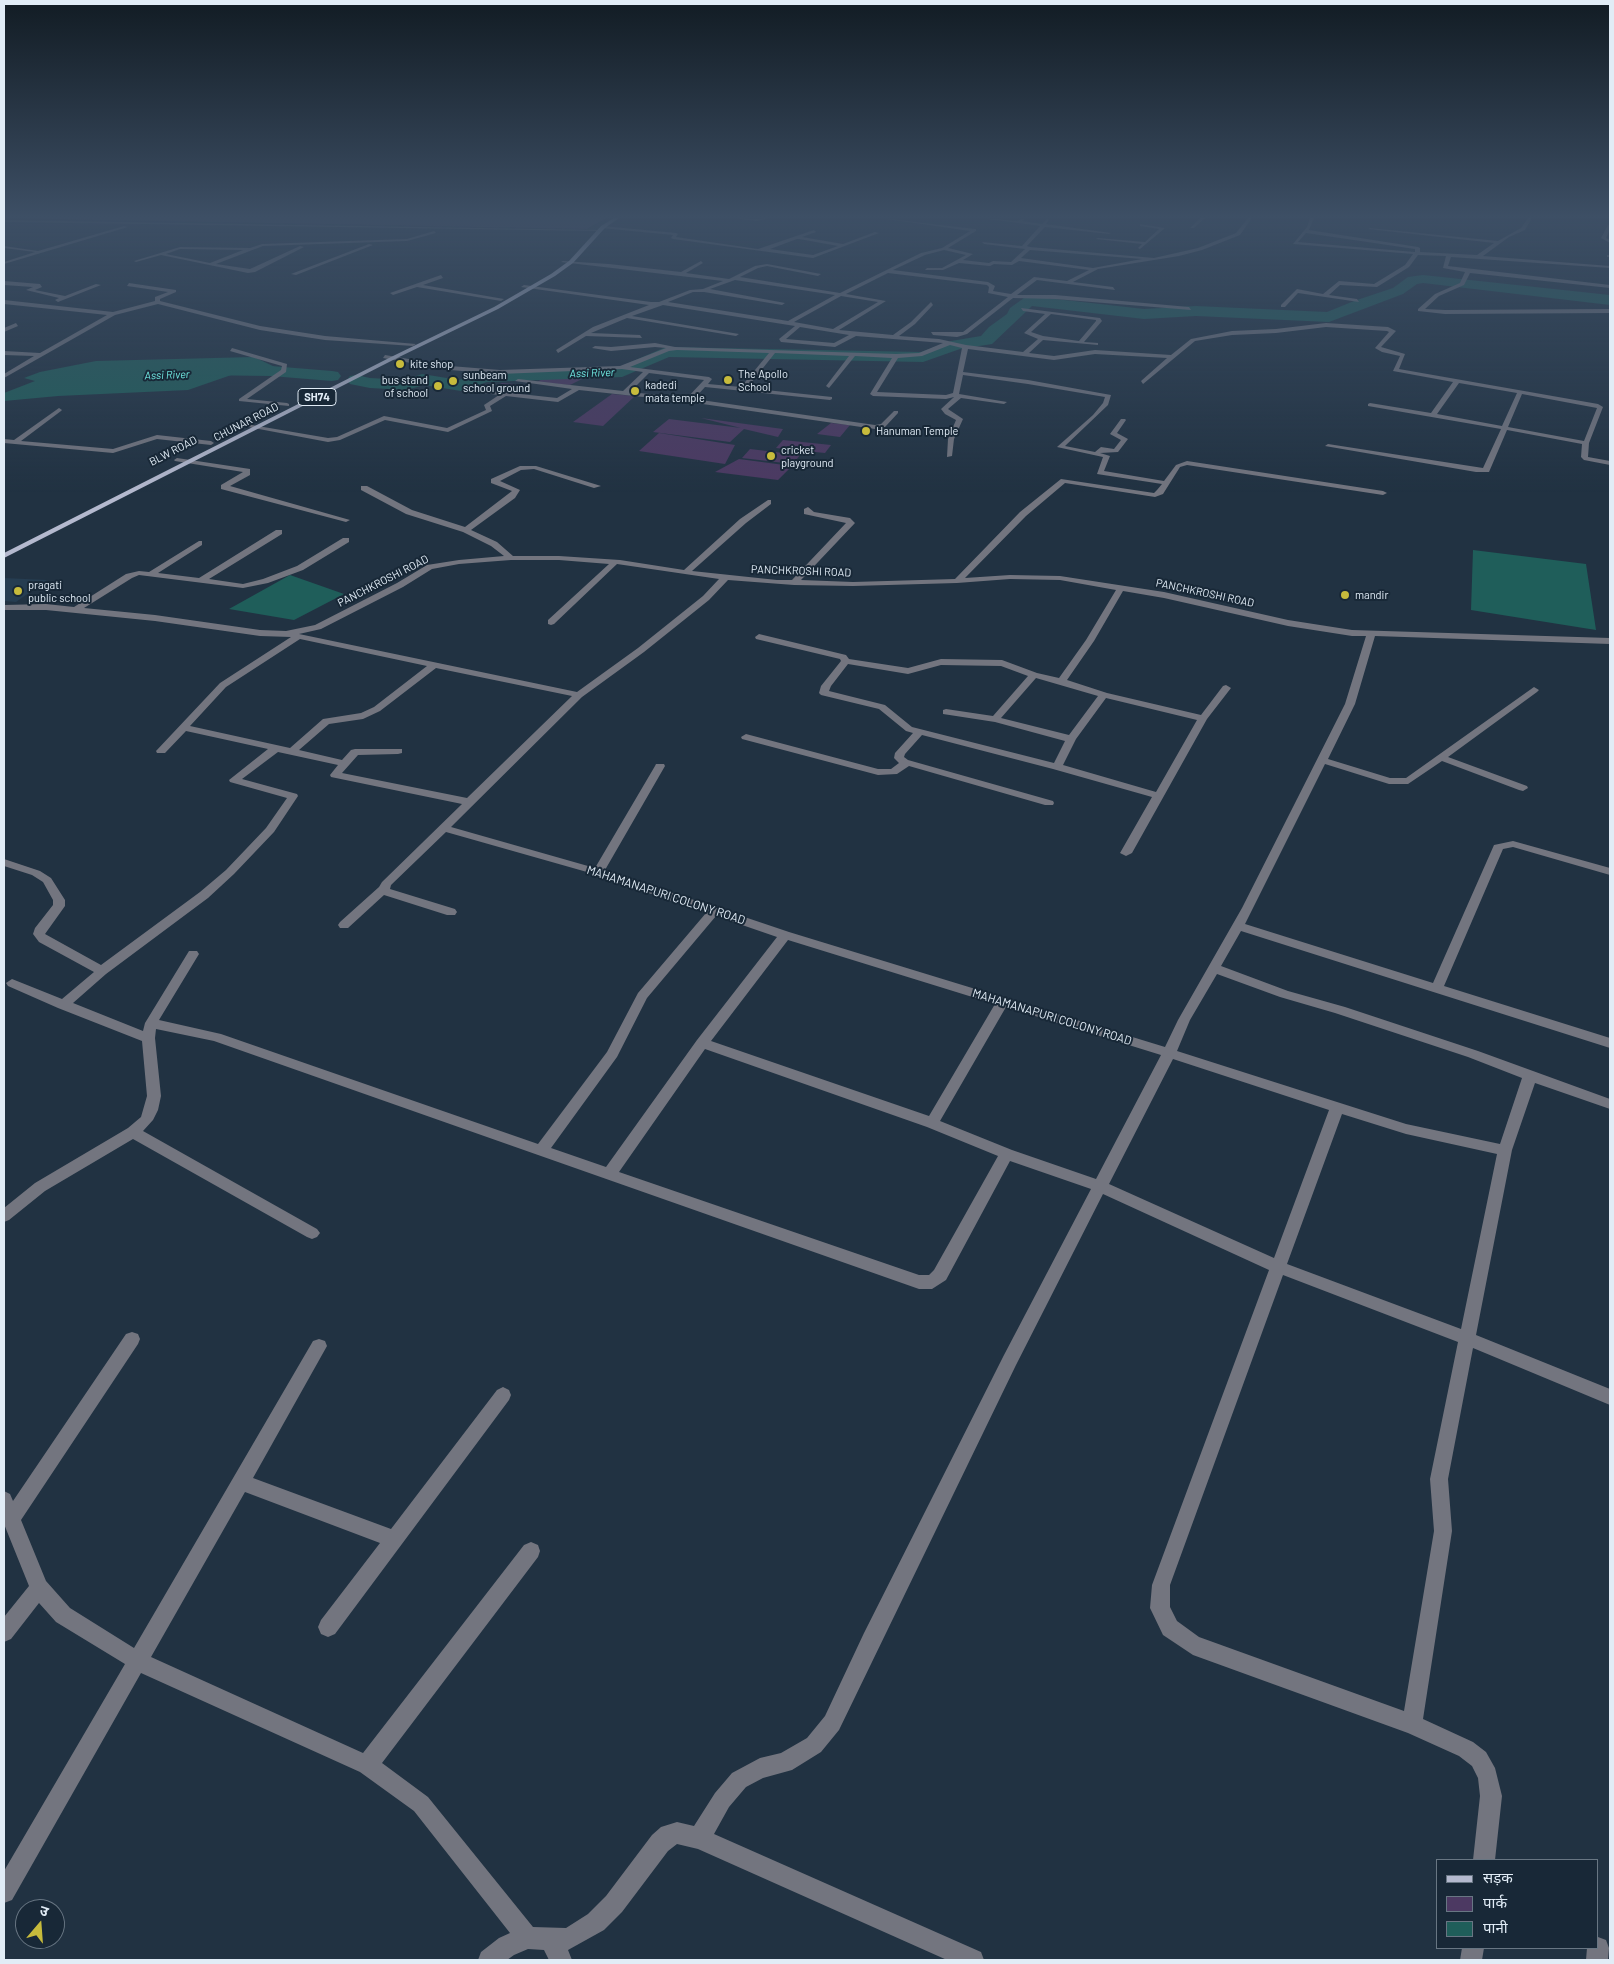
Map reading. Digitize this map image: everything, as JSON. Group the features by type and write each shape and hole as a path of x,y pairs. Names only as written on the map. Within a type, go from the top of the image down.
{"main road":[{"name":"BLW ROAD","path":"133,482 480,310"},
{"name":"CHUNAR ROAD","path":"4,556 345,382 492,310"},
{"path":"467,316 477,318"},
{"path":"336,381 345,382"}],"street":[{"path":"76,310 113,314"},
{"path":"4,376 113,314 129,310"},
{"path":"191,310 260,328 325,338 413,344"},
{"path":"558,351 585,334 646,310"},
{"path":"706,310 855,334 894,337 1058,358 1095,352 1172,357"},
{"path":"789,323 813,310"},
{"path":"835,330 869,310"},
{"path":"894,337 913,323 926,310"},
{"path":"929,332 956,335 964,333 994,310"},
{"path":"1027,310 1100,320 1080,343"},
{"path":"1425,310 1445,312 1610,311"},
{"path":"1049,313 1026,334 1042,338 1096,344"},
{"path":"626,317 736,334"},
{"path":"4,330 16,325"},
{"path":"799,325 780,340 835,345 855,334"},
{"path":"1143,382 1193,340 1232,333 1284,330 1318,325 1371,327 1394,331 1378,348 1382,351 1403,355 1395,370 1600,407 1586,443 1584,457 1610,464"},
{"path":"902,330 911,330"},
{"path":"585,334 640,337"},
{"path":"1025,354 1042,338"},
{"path":"595,348 611,349 661,345 677,348 896,356 920,355 958,345"},
{"path":"949,456 951,438 960,418 947,413 944,409 956,396 959,373 958,345"},
{"path":"621,368 668,349 677,348"},
{"path":"232,350 285,365 282,372 241,399 287,405"},
{"path":"743,389 773,352"},
{"path":"4,353 41,355"},
{"path":"829,386 854,355"},
{"path":"896,356 873,394 956,396 1004,402"},
{"path":"385,357 450,368 500,372 621,368 709,379 689,400"},
{"path":"625,393 647,372"},
{"path":"959,373 1028,382 1110,397 1095,416 1060,447 1108,456 1100,472 1166,483"},
{"path":"518,381 689,400 880,427 896,412"},
{"path":"1433,415 1457,382"},
{"path":"704,385 830,398"},
{"path":"467,389 558,400 578,388"},
{"path":"1328,446 1476,470 1486,470 1520,393"},
{"path":"246,426 334,440 386,417 448,430 490,410 486,406 505,394"},
{"path":"1370,405 1586,443"},
{"path":"15,442 58,410"},
{"path":"855,424 860,414"},
{"path":"1094,453 1101,449 1116,451 1125,440 1113,434 1123,420"},
{"path":"4,441 113,452 157,437 211,443"},
{"path":"177,460 247,471 247,473 224,487 346,520"},
{"path":"958,581 1023,514 1064,481 1157,495 1178,466 1187,463 1383,494"},
{"path":"466,530 512,496 516,490 494,481 520,468 534,467 597,486"},
{"path":"364,488 409,512 466,530 494,544 511,558"},
{"path":"685,573 743,521 768,502"},
{"path":"794,583 851,523 848,520 812,514 807,512 808,509"},
{"path":"202,580 279,532"},
{"path":"75,610 129,576 139,573 243,586 265,582 300,568 346,540"},
{"path":"151,574 199,542"},
{"name":"PANCHKROSHI ROAD","path":"4,607 46,607 155,618 260,633 286,634 318,627 400,585 430,567 451,563 511,558 574,559 616,562 725,578 794,583 853,584 958,581 1035,576 1164,595 1332,631 1371,635 1454,635 1610,642"},
{"path":"551,622 616,562"},
{"path":"344,925 384,889 386,884 579,695 641,650 706,598 725,578"},
{"path":"1061,681 1090,641 1121,588"},
{"path":"286,634 579,695"},
{"path":"699,1838 722,1800 738,1780 760,1768 785,1763 814,1745 832,1723 962,1456 1099,1186 1169,1053 1184,1020 1238,926 1350,704 1371,635"},
{"path":"162,751 223,685 298,637"},
{"path":"759,637 839,655 846,661 908,671 941,662 997,662 1014,666 1034,676 1061,681 1104,695 1203,718"},
{"path":"846,661 826,686 824,693 882,707 890,712 903,726 919,732 1057,767 1159,796"},
{"path":"292,752 326,721 363,716 377,709 434,665"},
{"path":"995,719 1034,676"},
{"path":"1126,853 1203,718 1226,688"},
{"path":"1322,760 1389,782 1408,781 1534,690"},
{"path":"1057,767 1072,739 1104,695"},
{"path":"946,712 995,719 1072,739"},
{"path":"184,727 344,764"},
{"path":"919,732 900,753 900,759 907,763 1049,803"},
{"path":"746,737 878,772 893,772 907,763"},
{"path":"63,1005 102,971 204,895 230,872 270,830 293,796 234,780 276,748"},
{"path":"398,751 355,752 335,774 470,802"},
{"path":"1440,757 1523,788"},
{"path":"598,872 660,766"},
{"name":"MAHAMANAPURI COLONY ROAD","path":"444,828 598,872 785,935 1003,1001 1406,1129 1505,1150"},
{"path":"1437,989 1498,847 1513,844 1610,872"},
{"path":"4,862 36,873 47,880 59,900 59,906 41,928 39,934 43,939 102,971"},
{"path":"384,889 390,894 451,912"},
{"path":"541,1151 612,1054 642,996 715,910"},
{"path":"1238,926 1610,1043"},
{"path":"609,1174 702,1044 785,935"},
{"path":"4,1216 40,1187 133,1132 146,1120 151,1110 154,1096 148,1038 151,1023 193,954"},
{"path":"1214,968 1284,994 1340,1010 1473,1054 1610,1104"},
{"path":"12,983 148,1038"},
{"path":"932,1123 1003,1001"},
{"path":"151,1023 216,1037 919,1282 932,1282 940,1275 1008,1154"},
{"path":"702,1044 932,1123 1008,1154 1099,1186 1278,1267 1466,1338 1610,1396"},
{"path":"1412,1724 1443,1531 1439,1479 1505,1150 1530,1076"},
{"path":"1337,1107 1161,1586 1160,1608 1170,1628 1193,1645 1412,1724 1466,1749 1479,1760 1488,1775 1491,1796 1484,1859"},
{"path":"133,1132 312,1233"},
{"path":"11,1520 132,1339"},
{"path":"4,1892 318,1346"},
{"path":"328,1627 503,1395"},
{"path":"241,1482 394,1539"},
{"path":"4,1500 39,1588 63,1615 91,1634 138,1661 366,1765 421,1804 560,1960"},
{"path":"366,1765 531,1551"},
{"path":"4,1632 39,1588"},
{"path":"489,1960 507,1946 539,1938 569,1939 596,1922 614,1904 660,1843 669,1835 684,1834 699,1838 973,1960"}],"shaded area":[{"name":"pragati public school","path":"4,578 47,580 16,602 4,601"}],"green space":[{"path":"594,373 570,385 537,382 550,375"},
{"path":"502,383 526,385 521,395 487,391"},
{"path":"612,394 635,396 603,426 573,422"},
{"path":"701,418 783,429 778,437 744,429 730,442 653,432 669,419 741,428"},
{"path":"831,423 850,425 840,437 817,434"},
{"path":"659,433 735,445 725,464 639,451"},
{"path":"783,440 831,445 825,453 776,448"},
{"name":"cricket playground","path":"750,449 800,455 793,464 742,458"},
{"path":"739,459 792,466 778,480 715,472"}],"water":[{"path":"254,357 277,368 237,373 188,390 58,396 4,401 4,393 35,381 24,378 40,372 96,361"},
{"path":"1473,550 1586,564 1596,630 1471,610"},
{"path":"290,575 344,594 294,620 229,609"}],"waterway":[{"name":"Assi River","path":"356,380 370,383 407,385 422,379 461,386 484,377 622,372 666,352 690,351 923,357 957,345 986,340 995,330 1014,316 1018,310"},
{"name":"Assi River","path":"1106,310 1144,314 1196,311 1329,317 1349,310"},
{"name":"Assi River","path":"532,373 611,370"},
{"name":"Assi River","path":"201,371 271,371 332,376"},
{"name":"Assi River","path":"491,374 505,374"}],"place":[{"name":"kite shop","path":"400,364"},
{"name":"The Apollo School","path":"728,380"},
{"name":"sunbeam school ground","path":"453,381"},
{"name":"bus stand of school","path":"438,386"},
{"name":"kadedi mata temple","path":"635,391"},
{"name":"Hanuman Temple","path":"866,431"},
{"name":"cricket playground","path":"771,456"},
{"name":"pragati public school","path":"18,591"},
{"name":"mandir","path":"1345,595"}]}
